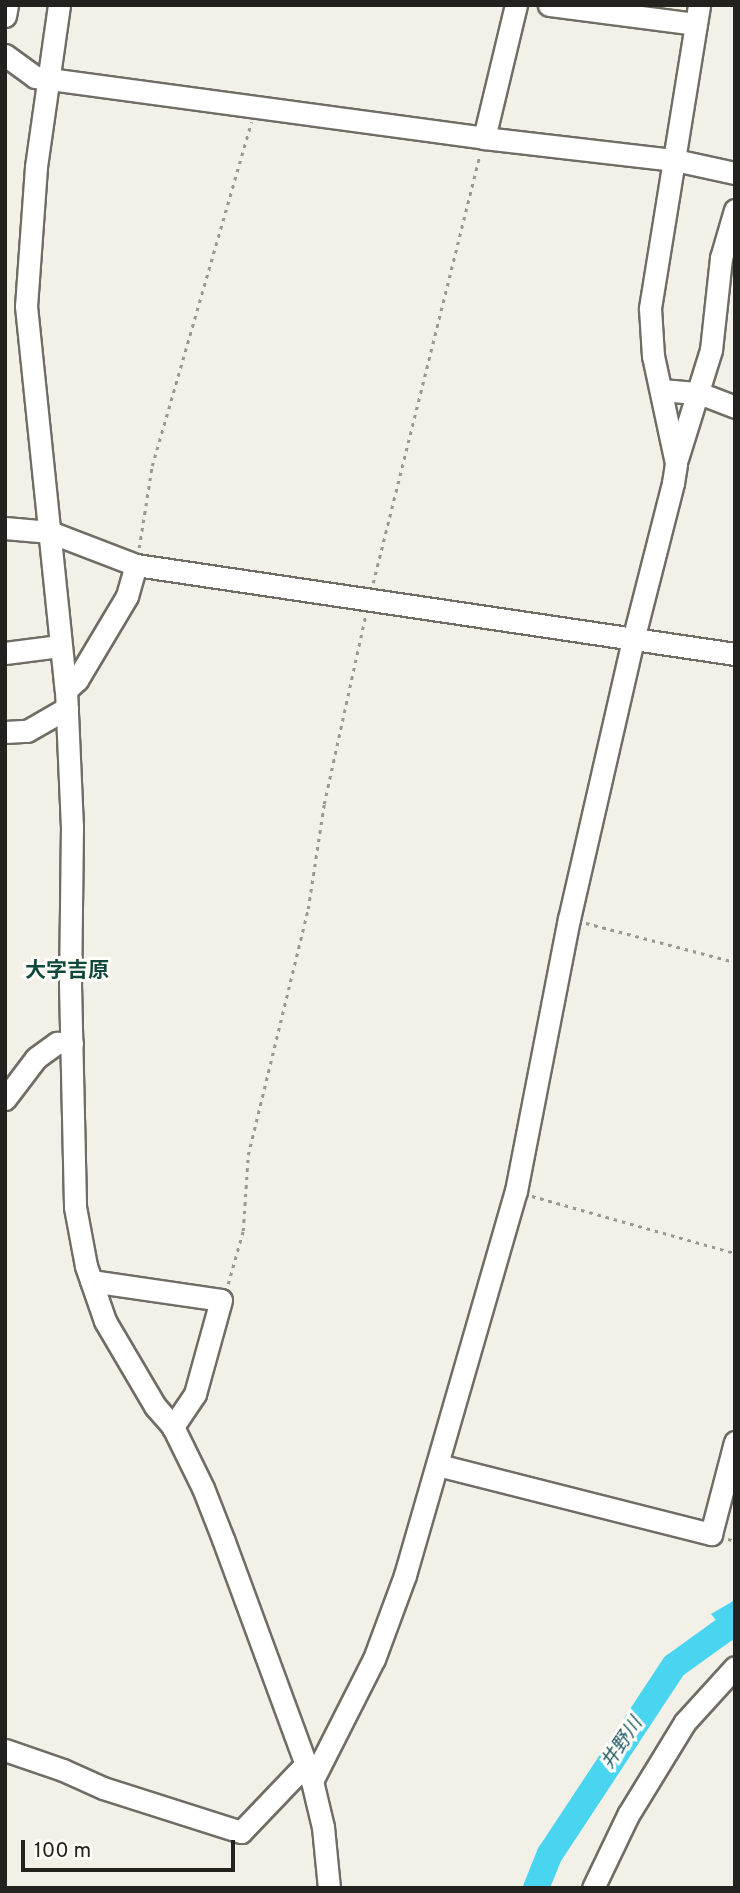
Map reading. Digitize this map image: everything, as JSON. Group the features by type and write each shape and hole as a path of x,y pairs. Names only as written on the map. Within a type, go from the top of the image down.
{"street":[{"path":"5,16 7,5"},
{"path":"59,5 36,167 26,306 66,699 72,826 75,1207 91,1281 106,1321 155,1406 173,1427 203,1488 309,1773 323,1827 329,1888"},
{"path":"484,138 516,5"},
{"path":"549,5 698,15 650,308 653,356 676,463"},
{"path":"5,55 35,77 484,138 675,160 735,173"},
{"path":"5,1750 63,1770 103,1788 241,1832 309,1773 374,1659 404,1575 438,1465 516,1191 569,919 676,463 711,350 721,258 735,210"},
{"path":"661,390 699,393 735,407"},
{"path":"5,528 50,532 136,565 735,654"},
{"path":"16,732 66,699 127,596 136,565"},
{"path":"5,653 60,646"},
{"path":"5,1099 36,1058 57,1043 72,1043"},
{"path":"91,1281 221,1300 195,1394 173,1427"},
{"path":"438,1465 711,1534 735,1442"},
{"path":"593,1888 628,1815 685,1722 735,1668"}],"path":[{"path":"136,565 152,466 256,108"},
{"path":"221,1300 233,1273 243,1231 248,1155 308,909 324,804 369,601 484,138"},
{"path":"569,919 735,962"},
{"path":"516,1191 735,1253"}],"water":[{"path":"735,1600 735,1640 733,1641 711,1614"}],"waterway":[{"name":"井野川","path":"536,1888 550,1854 674,1666 735,1622"}],"district":[{"name":"大字吉原","path":"67,972"}]}
